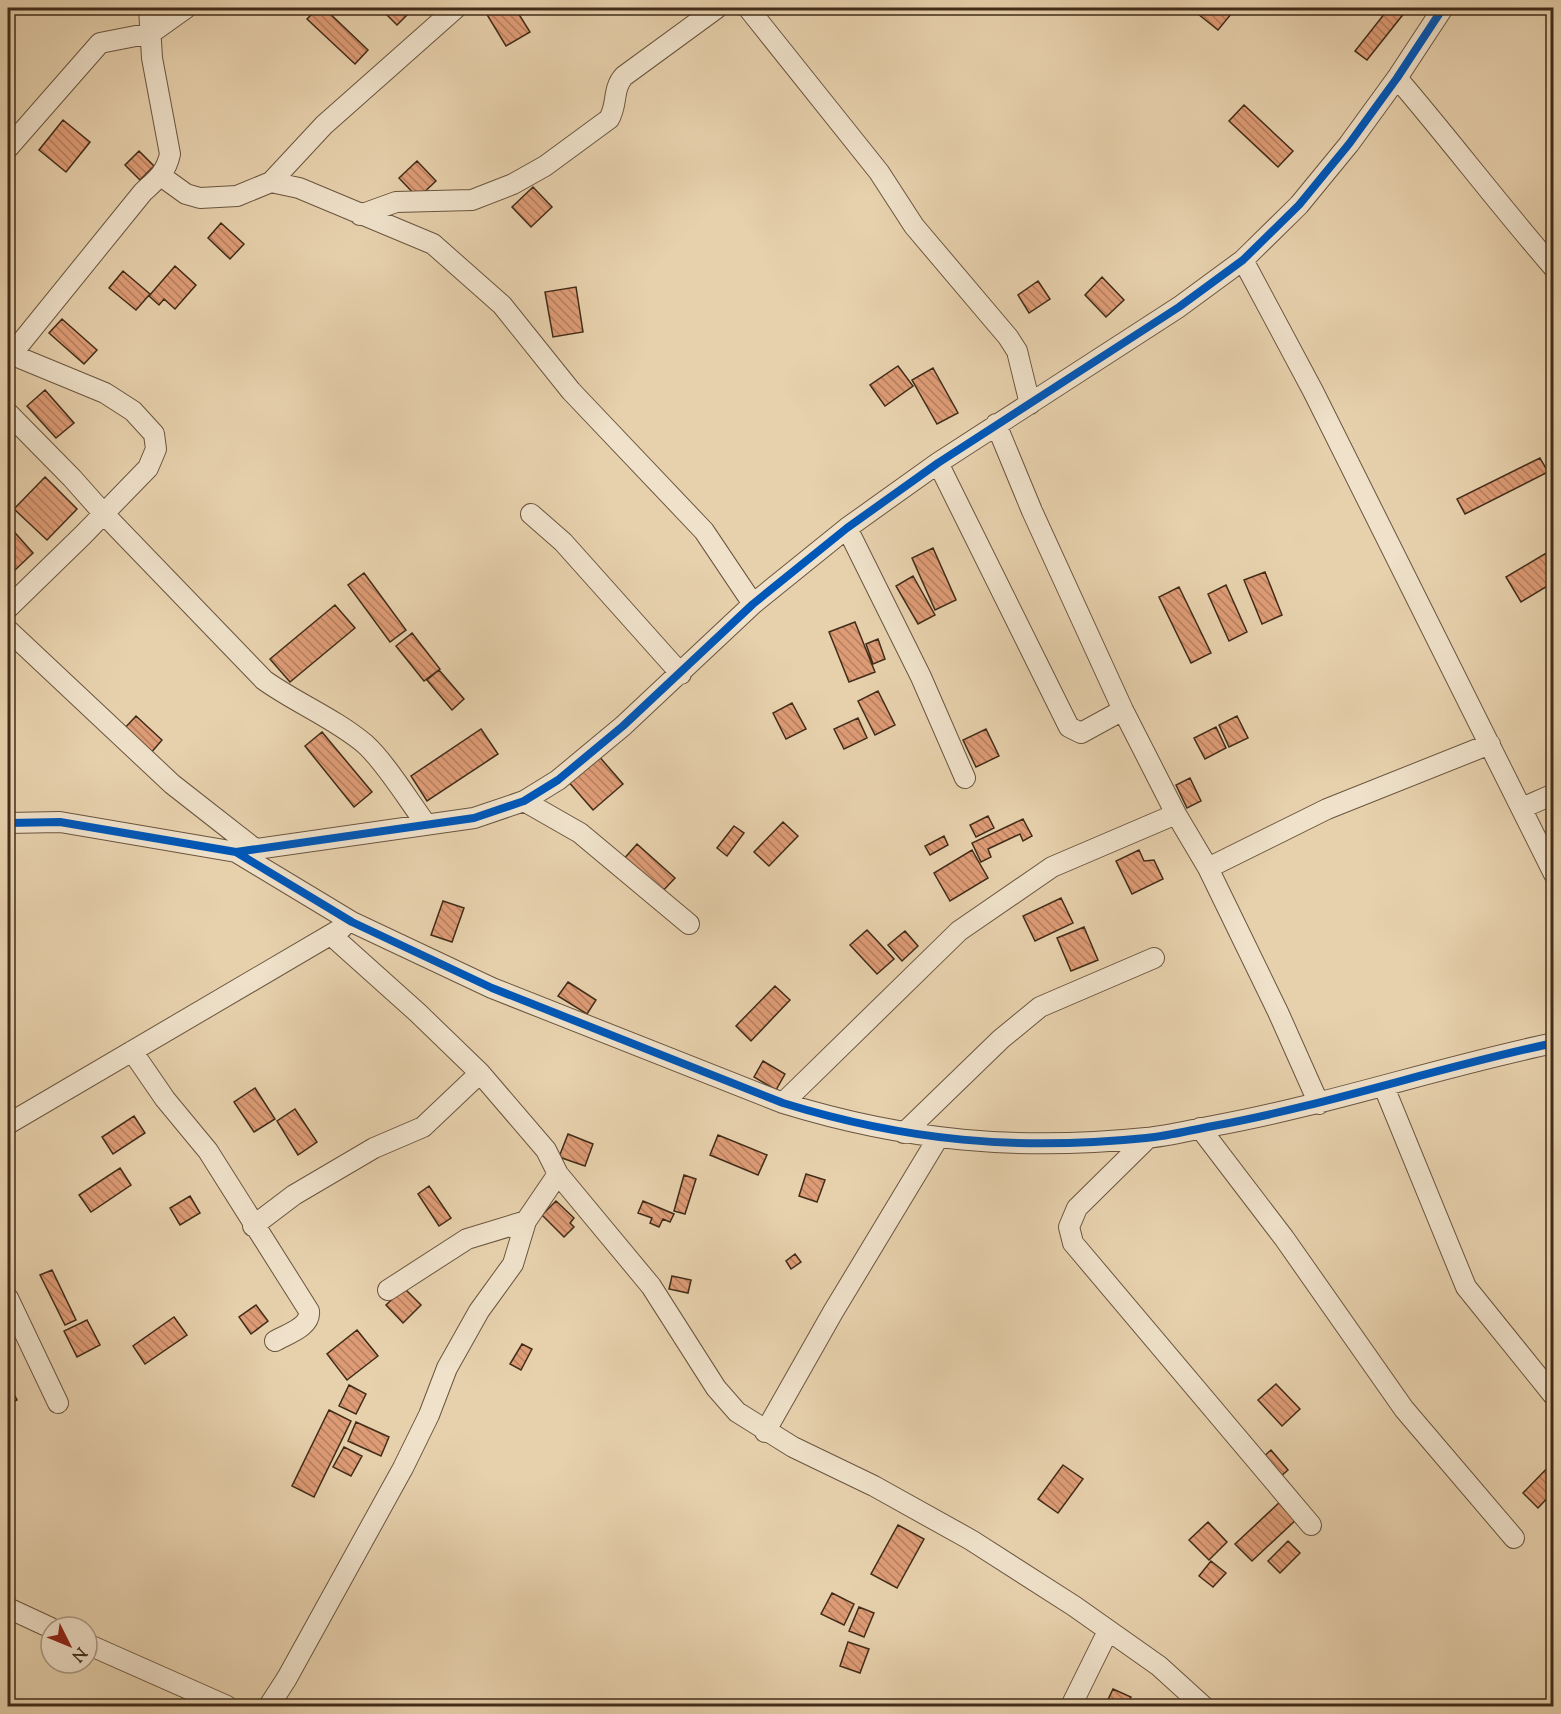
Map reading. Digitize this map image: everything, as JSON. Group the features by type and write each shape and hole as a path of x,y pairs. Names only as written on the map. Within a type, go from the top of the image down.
{"street":[{"path":"8,608 148,468 156,449 154,434 133,411 105,393 9,354 142,192 161,176 170,154 152,58 149,8"},
{"path":"10,139 100,43 151,33 186,8"},
{"path":"161,176 186,194 200,198 237,196 271,182 324,125 456,8"},
{"path":"360,215 396,202 472,200 521,180 609,118 616,108 615,90 624,76 717,8"},
{"path":"748,8 879,172 915,226 1008,337 1017,351 1030,404"},
{"path":"8,823 60,822 246,850 474,818 524,801 558,780 615,733 681,674 753,604 847,528 996,424 1179,307 1243,260 1299,205 1397,78 1435,10"},
{"path":"1397,78 1554,268"},
{"path":"271,182 298,188 434,244 502,305 571,391 704,531 753,604"},
{"path":"1243,260 1313,391 1554,874"},
{"path":"8,414 264,680 341,726 367,746 426,824"},
{"path":"996,424 1032,511 1123,710 1176,814 1208,868 1278,1012 1319,1104"},
{"path":"938,463 1069,727 1081,733 1123,710"},
{"path":"531,514 563,542 681,674"},
{"path":"847,528 921,677 965,778"},
{"path":"8,630 246,850 352,922 492,988 783,1103 825,1116 938,1138 1035,1146 1148,1138 1319,1104 1554,1043"},
{"path":"1208,868 1327,809 1490,744"},
{"path":"1522,808 1554,794"},
{"path":"524,801 580,833 689,924"},
{"path":"783,1103 959,931 1053,867 1176,814"},
{"path":"8,1125 352,922"},
{"path":"331,935 418,1013 480,1073 546,1150 558,1174 651,1286 716,1388 737,1412 765,1432 874,1486 971,1540 1159,1666 1203,1707"},
{"path":"904,1133 1001,1039 1040,1007 1154,958"},
{"path":"132,1051 165,1099 208,1151 253,1226 309,1311 310,1317 306,1323 275,1341"},
{"path":"253,1226 294,1195 374,1148 423,1127 480,1073"},
{"path":"1384,1087 1466,1287 1554,1396"},
{"path":"1200,1128 1284,1238 1404,1409 1514,1538"},
{"path":"765,1432 833,1312 938,1138"},
{"path":"1148,1138 1077,1208 1069,1227 1073,1242 1311,1525"},
{"path":"268,1707 287,1678 403,1468 429,1414 447,1368 479,1311 513,1264 526,1221 558,1174"},
{"path":"388,1290 467,1239 526,1221"},
{"path":"8,1298 58,1403"},
{"path":"8,1608 39,1622"},
{"path":"1071,1707 1108,1630"},
{"path":"99,1649 227,1707"}],"building":[{"path":"318,8 324,8 368,50 355,64 307,19"},
{"path":"380,8 403,8 409,13 397,25"},
{"path":"483,8 515,8 530,32 506,46"},
{"path":"1204,8 1225,8 1232,13 1218,30 1198,14"},
{"path":"1389,8 1400,8 1405,12 1367,60 1355,51"},
{"path":"1244,105 1293,151 1278,167 1229,121"},
{"path":"63,120 90,142 66,172 39,150"},
{"path":"139,151 154,166 140,180 125,165"},
{"path":"417,161 436,181 418,198 399,178"},
{"path":"533,187 552,207 531,227 512,207"},
{"path":"221,223 244,244 230,259 208,238"},
{"path":"175,266 196,285 175,309 164,299 159,305 149,296"},
{"path":"123,271 150,294 136,310 109,288"},
{"path":"1102,277 1124,300 1106,317 1085,295"},
{"path":"1038,281 1050,299 1029,313 1018,295"},
{"path":"576,287 583,332 553,337 545,292"},
{"path":"62,319 97,350 84,364 49,333"},
{"path":"898,366 913,386 885,406 870,385"},
{"path":"933,368 958,413 937,424 912,380"},
{"path":"45,390 74,423 56,438 27,406"},
{"path":"1540,458 1548,472 1465,514 1457,499"},
{"path":"45,477 77,509 47,540 14,509"},
{"path":"9,526 33,553 14,571 8,563"},
{"path":"933,548 956,600 935,610 912,558"},
{"path":"1548,552 1554,561 1554,582 1521,602 1506,577"},
{"path":"1265,572 1282,615 1262,624 1244,580"},
{"path":"364,573 406,630 390,642 348,585"},
{"path":"913,576 935,615 918,624 896,586"},
{"path":"1226,585 1247,632 1229,641 1208,594"},
{"path":"1179,587 1211,653 1191,663 1159,597"},
{"path":"335,605 355,628 290,682 270,659"},
{"path":"855,622 875,672 849,682 829,632"},
{"path":"412,633 440,669 424,681 396,646"},
{"path":"878,639 885,659 873,664 866,644"},
{"path":"439,670 464,699 452,710 427,680"},
{"path":"878,691 895,725 875,735 858,701"},
{"path":"792,703 806,729 786,739 773,713"},
{"path":"136,716 162,740 150,754 123,730"},
{"path":"1237,716 1248,738 1229,747 1219,725"},
{"path":"858,718 867,738 844,749 834,729"},
{"path":"1216,727 1226,748 1205,759 1194,738"},
{"path":"481,729 498,754 427,801 411,776"},
{"path":"986,729 999,756 976,767 963,740"},
{"path":"322,732 372,792 354,807 305,746"},
{"path":"597,754 623,784 593,810 567,780"},
{"path":"1190,778 1201,801 1187,808 1176,785"},
{"path":"988,816 994,828 976,837 970,825"},
{"path":"1023,819 1032,836 1023,841 1020,834 988,849 991,857 981,862 972,843"},
{"path":"783,822 798,836 769,866 754,852"},
{"path":"734,826 744,833 727,856 717,848"},
{"path":"944,836 948,845 930,855 925,846"},
{"path":"637,844 675,878 659,895 622,861"},
{"path":"972,850 988,878 950,901 934,873"},
{"path":"1139,850 1144,861 1154,860 1163,879 1132,894 1116,861"},
{"path":"1061,898 1073,923 1035,941 1023,916"},
{"path":"443,901 464,908 452,942 431,935"},
{"path":"1084,927 1098,960 1071,971 1057,938"},
{"path":"867,930 894,959 877,974 850,945"},
{"path":"905,931 918,946 902,961 888,945"},
{"path":"568,982 596,1000 587,1014 558,996"},
{"path":"775,986 790,1000 751,1041 736,1026"},
{"path":"763,1061 785,1074 776,1090 754,1077"},
{"path":"255,1088 275,1119 254,1132 234,1102"},
{"path":"295,1109 317,1142 298,1155 277,1121"},
{"path":"134,1116 145,1133 113,1154 102,1137"},
{"path":"568,1134 593,1144 585,1166 559,1157"},
{"path":"718,1135 767,1155 758,1175 710,1155"},
{"path":"120,1168 131,1185 91,1212 79,1195"},
{"path":"806,1174 825,1180 817,1202 799,1196"},
{"path":"684,1175 696,1179 685,1214 674,1211"},
{"path":"429,1186 451,1218 439,1226 418,1194"},
{"path":"190,1196 200,1213 180,1225 170,1208"},
{"path":"556,1201 574,1218 570,1223 574,1227 564,1237 542,1215"},
{"path":"643,1201 674,1214 670,1222 663,1219 659,1227 650,1223 652,1218 638,1213"},
{"path":"795,1254 801,1262 791,1269 786,1261"},
{"path":"52,1270 76,1320 65,1325 40,1275"},
{"path":"672,1276 691,1280 688,1293 669,1289"},
{"path":"404,1288 421,1305 403,1323 386,1305"},
{"path":"256,1305 268,1321 251,1334 239,1317"},
{"path":"174,1317 187,1335 145,1364 133,1346"},
{"path":"87,1320 100,1345 77,1357 64,1331"},
{"path":"357,1330 378,1356 347,1380 327,1354"},
{"path":"522,1344 532,1349 521,1370 510,1364"},
{"path":"1276,1384 1300,1409 1282,1426 1258,1400"},
{"path":"349,1385 366,1394 356,1414 339,1406"},
{"path":"11,1388 17,1400 8,1405 8,1389"},
{"path":"329,1410 351,1421 314,1497 292,1486"},
{"path":"356,1422 389,1437 381,1456 348,1441"},
{"path":"344,1447 362,1456 351,1476 333,1467"},
{"path":"1271,1450 1288,1470 1279,1478 1262,1458"},
{"path":"1554,1461 1554,1491 1538,1508 1523,1493"},
{"path":"1063,1465 1083,1479 1058,1513 1038,1499"},
{"path":"1282,1500 1298,1518 1252,1561 1235,1544"},
{"path":"1208,1522 1227,1542 1209,1560 1189,1540"},
{"path":"898,1525 924,1539 897,1588 871,1574"},
{"path":"1288,1541 1300,1553 1280,1573 1268,1561"},
{"path":"1211,1561 1226,1573 1213,1587 1199,1576"},
{"path":"832,1593 854,1604 844,1625 821,1614"},
{"path":"859,1607 874,1613 864,1637 849,1631"},
{"path":"848,1642 869,1649 860,1673 840,1666"},
{"path":"1113,1689 1131,1697 1126,1706 1105,1706"}],"cycle path":[{"path":"236,852 474,818 524,801 558,780 623,726 753,604 847,528 938,463 1179,307 1243,260 1299,205 1349,144 1397,78 1443,8"},
{"path":"8,823 60,822 236,852 352,922 492,988 783,1103 829,1116 918,1134 1007,1143 1099,1142 1155,1137 1299,1108 1468,1063 1554,1043"}]}
